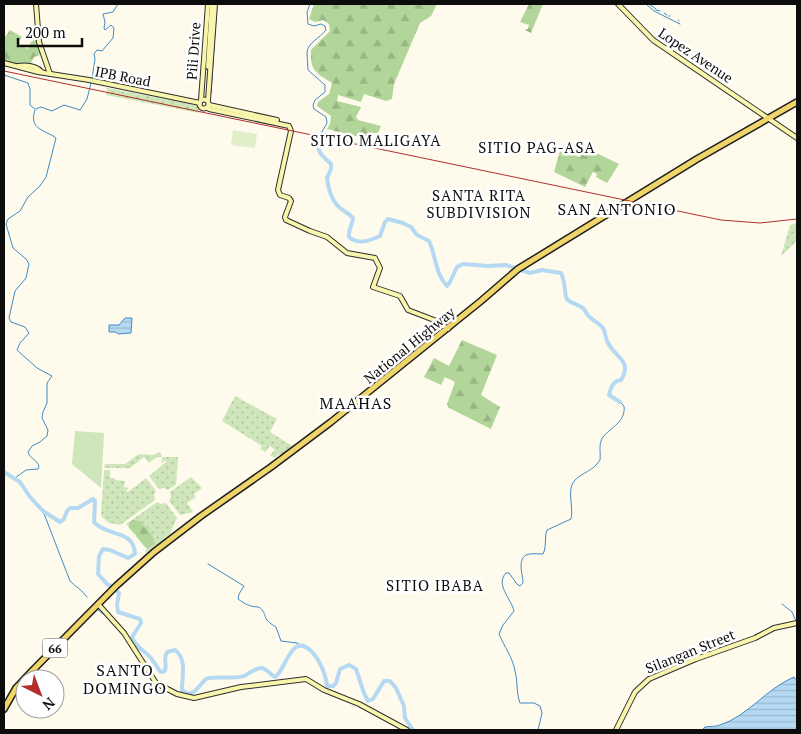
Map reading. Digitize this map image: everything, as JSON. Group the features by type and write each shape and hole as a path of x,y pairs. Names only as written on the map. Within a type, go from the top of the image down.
{"main road":[{"name":"National Highway","path":"4,709 8,699 18,686 114,588 170,538 305,442 448,328 519,268 696,160 797,102"}],"street":[{"path":"36,4 39,42 50,74"},
{"path":"205,102 212,4"},
{"name":"Lopez Avenue","path":"618,4 653,40 797,138"},
{"name":"IPB Road","path":"4,63 28,66 50,74 205,102 209,109 289,126 291,131 278,190 280,195 289,198 291,201 286,220 327,237 347,253 375,258 380,268 374,287 400,296 408,310 434,320 448,328"},
{"path":"98,604 124,634 156,683 177,694 194,698 218,691 306,679 324,690 359,704 407,730"},
{"name":"Silangan Street","path":"616,730 635,692 649,679 696,659 755,638 774,628 797,622"}],"green space":[{"path":"314,4 437,4 431,16 420,23 394,84 392,99 386,101 364,94 361,102 338,95 337,101 361,107 356,117 358,120 381,126 378,133 370,133 368,139 327,129 331,116 317,106 318,102 329,94 332,83 315,70 311,62 311,50 330,31 329,24 323,20 315,22 309,19"},
{"path":"529,4 543,4 531,33 525,30 528,29 529,25 520,22"},
{"path":"10,30 22,37 16,45 21,48 22,46 28,49 31,42 38,38 40,55 34,57 31,63 34,64 32,66 4,62 4,36"},
{"path":"107,88 200,106 199,113 106,95"},
{"path":"233,130 257,134 255,148 231,145"},
{"path":"584,147 619,164 607,183 596,177 597,174 593,172 585,187 554,172 560,151 580,157"},
{"path":"797,223 797,241 781,256 790,225"},
{"path":"462,340 497,355 481,395 500,407 491,429 449,408 447,404 455,382 445,377 441,385 424,377 434,358 449,366"},
{"path":"235,396 277,419 270,432 294,447 282,456 279,454 275,458 270,455 275,450 270,446 265,452 260,449 262,446 222,421"},
{"path":"75,431 104,433 101,488 72,464"},
{"path":"160,452 162,457 157,457 149,463 144,457 130,468 104,468 105,464 125,464 139,454 152,455"},
{"path":"162,457 178,457 176,485 168,490 164,488 159,489 149,476 166,462 165,460 162,463"},
{"path":"104,470 110,470 110,478 125,481 124,487 129,488 126,490 128,492 146,478 156,491 154,495 155,500 120,525 109,523 101,516"},
{"path":"191,477 202,488 194,494 196,497 187,503 193,512 180,515 169,501 171,497 170,492"},
{"path":"157,502 161,504 166,503 177,518 170,534 147,553 145,551 147,549 126,524"},
{"path":"133,520 140,521 151,534 155,544 145,547 129,528 129,523"}],"water":[{"path":"125,318 132,318 131,333 118,334 116,332 109,332 109,325 119,325"},
{"path":"794,677 797,681 797,730 702,730 705,727 718,726 730,721 749,709 775,688"}],"waterway":[{"path":"92,79 94,54 97,50 102,51 113,38 114,28 111,25 105,30 103,14 113,12 118,4"},
{"path":"211,93 217,4"},
{"path":"310,4 307,12 308,24 314,26 321,24 325,26 326,30 311,43 307,53 308,70 325,85 325,92 315,100 313,105 314,109 326,117 327,123 319,137"},
{"path":"646,4 654,11 680,24"},
{"path":"649,4 656,9"},
{"path":"656,10 660,11"},
{"path":"4,75 28,83 30,105 35,109"},
{"path":"36,109 41,107 52,111 64,105 80,110 87,99 91,83"},
{"path":"15,478 26,470 38,469 39,467 28,452 32,446 47,436 48,430 42,418 47,403 47,383 52,376 37,368 17,350 20,343 29,333 25,327 11,322 9,318 15,291 26,278 29,264 13,248 6,224 8,219 20,211 28,197 40,186 46,177 56,138 36,126 33,117 35,110"},
{"path":"319,137 319,150 331,164 327,178 331,196 339,207 353,218 349,235 352,239 364,241 380,236 388,219 403,223 411,227 417,235 429,241 440,276 447,286 457,267 463,264 506,265 530,273 542,270 561,273 567,299 582,307 588,316 602,327 611,348 624,364 624,374 621,380 613,385 609,395 620,402"},
{"path":"538,730 542,713 540,706 534,703 520,703 514,666 499,634 503,625 514,611 502,582 506,573 509,573 520,586 523,583 521,564 523,558 530,554 543,554 547,530 571,519 572,484 600,460 601,440 623,416 624,406 620,402"},
{"path":"4,472 20,482 43,511 60,522 64,519 70,508 78,508 93,499 95,501 94,522 99,527 125,537 130,541 135,554 128,558 103,549 99,556 98,574 119,593 118,612 140,619 141,623 132,637 161,672 165,671 167,652 175,650 179,654 183,668 182,690 186,693 193,692 206,679 213,677 240,677 260,668 275,677 290,653 300,646 306,647 316,656 324,673 327,686 333,686 336,683 340,669 349,665 356,669 368,701 373,699 384,681 390,681 396,688 404,706 405,718 413,730"},
{"path":"43,511 70,581 87,597"},
{"path":"208,564 244,586 238,599 248,605 259,607 264,612 266,619 276,627 281,641 300,645"},
{"path":"782,604 792,612 796,621"},
{"path":"97,609 103,614"}],"railway":[{"path":"4,71 721,220 760,223 797,219"}],"district":[{"name":"SITIO MALIGAYA","path":"376,140"},
{"name":"SITIO PAG-ASA","path":"537,147"},
{"name":"SANTA RITA SUBDIVISION","path":"479,204"},
{"name":"SAN ANTONIO","path":"617,209"},
{"name":"MAAHAS","path":"356,403"},
{"name":"SITIO IBABA","path":"435,585"},
{"name":"SANTO DOMINGO","path":"125,679"}]}
